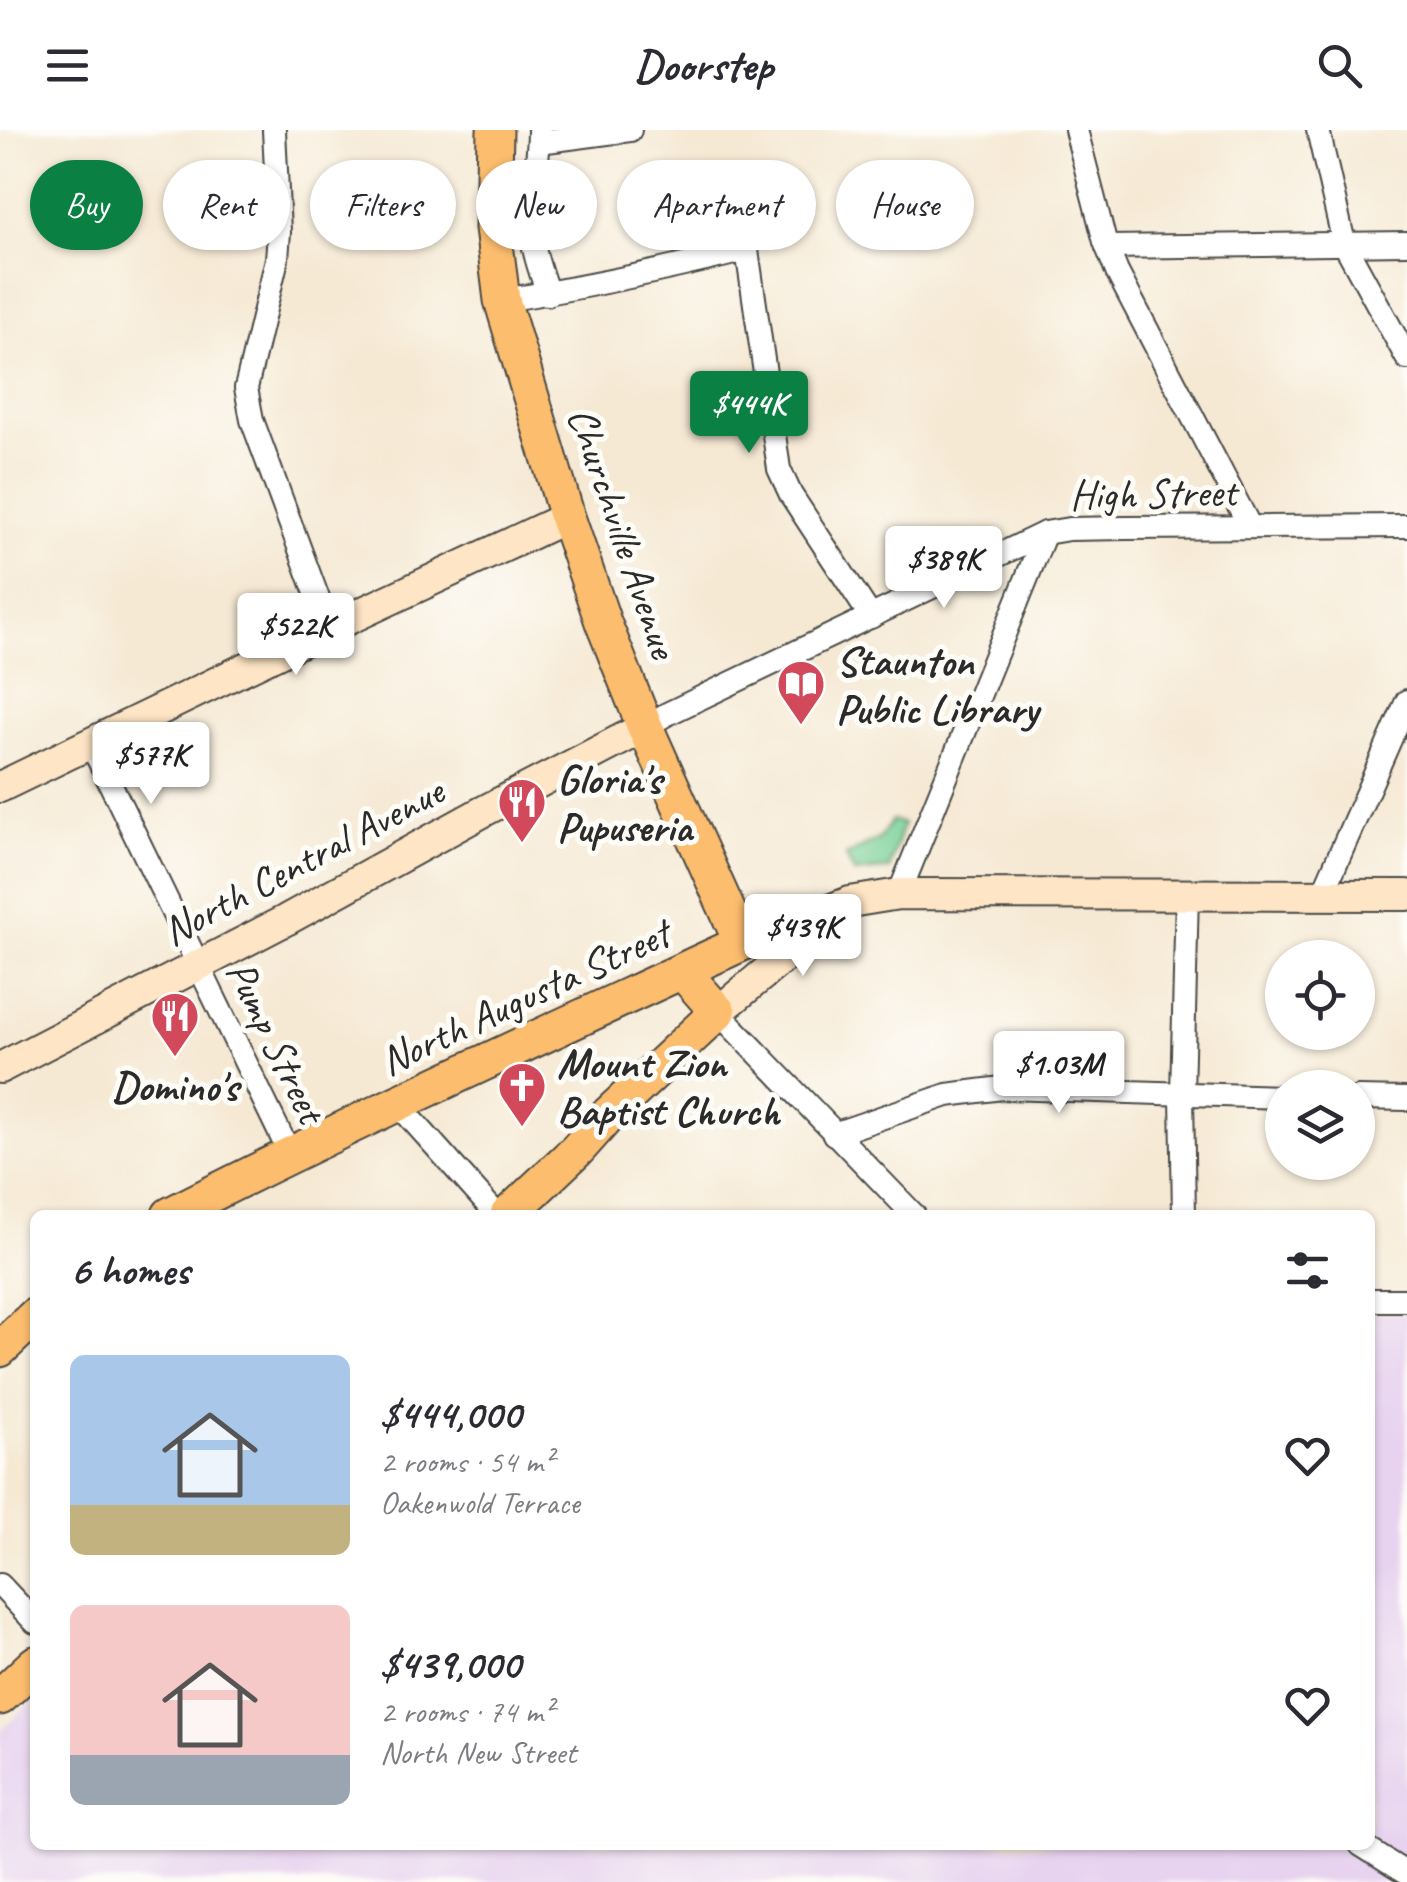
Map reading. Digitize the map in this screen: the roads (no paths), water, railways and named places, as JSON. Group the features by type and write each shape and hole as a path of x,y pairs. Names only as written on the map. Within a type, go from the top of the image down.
{"main road":[{"name":"Churchville Avenue","path":"495,130 494,228 502,300 567,517 645,727 742,943"},
{"name":"North Augusta Street","path":"180,1210 290,1154 742,943"},
{"path":"513,1210 718,1012 682,971"},
{"path":"0,1349 30,1321"},
{"path":"0,1697 30,1669"}],"street":[{"path":"274,130 277,259 246,388 252,420 329,628"},
{"path":"548,294 533,234 539,136 630,130"},
{"path":"1076,130 1116,272 1250,527"},
{"path":"1318,130 1344,244 1407,358"},
{"path":"1107,247 1407,243"},
{"path":"502,300 644,276 747,250 778,469 791,496 872,617"},
{"path":"0,787 567,517"},
{"name":"High Street","path":"645,727 1044,533 1068,529 1407,526"},
{"path":"900,894 1044,533"},
{"path":"1322,895 1407,700"},
{"name":"North Central Avenue","path":"0,1068 645,727"},
{"name":"Pump Street","path":"90,744 290,1154"},
{"path":"1184,1210 1182,1094 1188,893"},
{"name":"North Augusta Street","path":"742,943 850,902 900,894 1407,895"},
{"path":"850,902 718,1012 906,1206"},
{"path":"834,1134 947,1094 1002,1088 1265,1096"},
{"path":"1375,1098 1407,1099"},
{"path":"398,1104 493,1210"},
{"path":"1375,1300 1407,1300"},
{"path":"0,1585 30,1617"},
{"path":"1368,1850 1407,1874"}],"place":[{"name":"Staunton Public Library","path":"801,726"},
{"name":"Gloria's Pupuseria","path":"522,844"},
{"name":"Domino's","path":"175,1058"},
{"name":"Mount Zion Baptist Church","path":"522,1128"}]}
